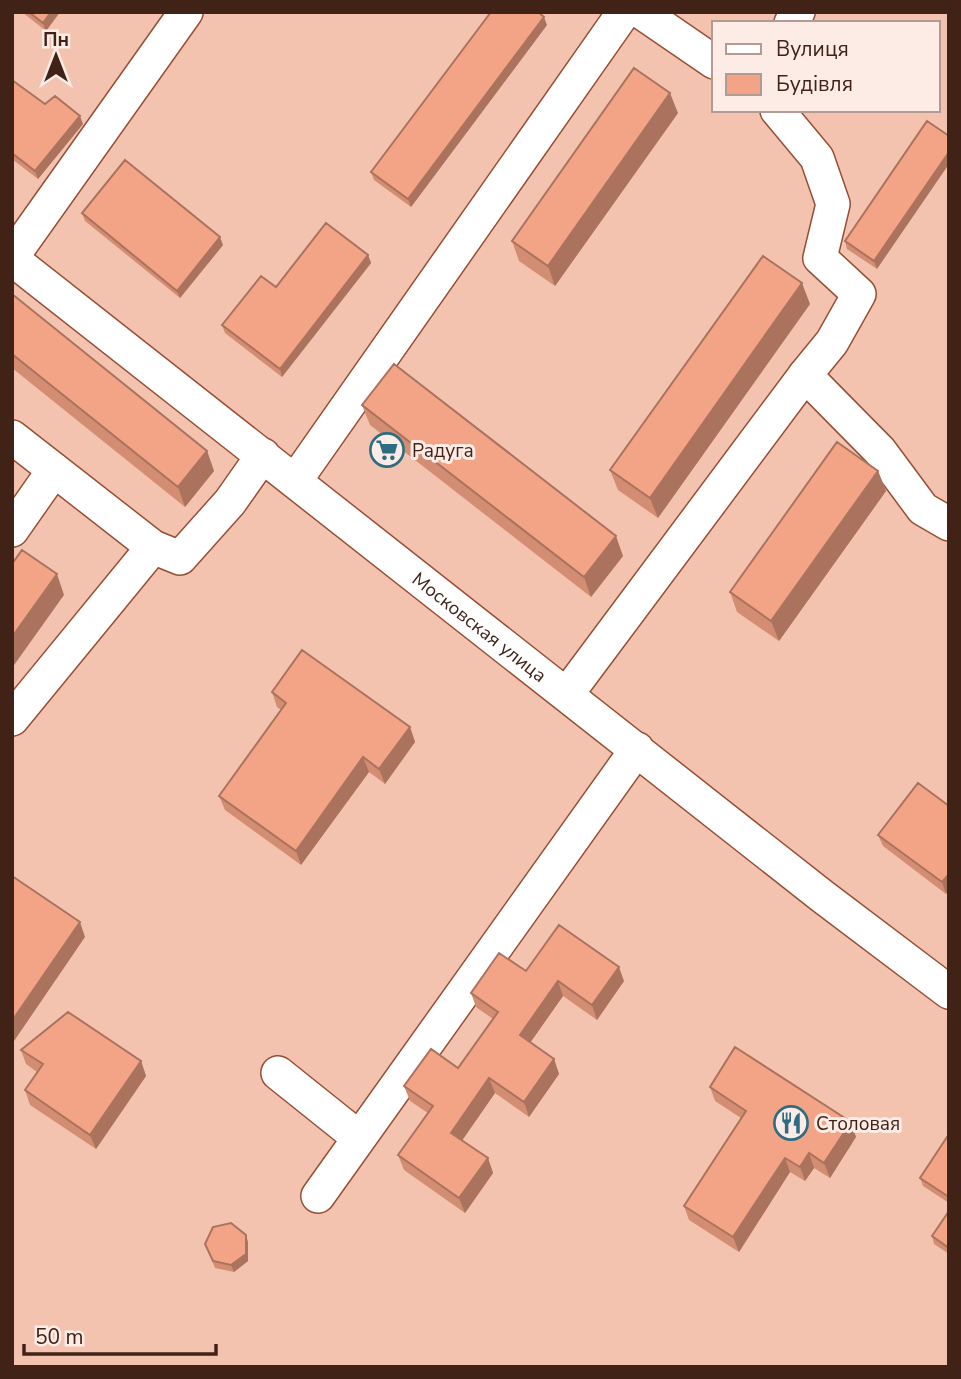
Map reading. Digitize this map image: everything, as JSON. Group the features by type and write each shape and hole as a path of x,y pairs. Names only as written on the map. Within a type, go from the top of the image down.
{"street":[{"path":"12,258 186,12"},
{"path":"295,481 624,12"},
{"path":"640,12 712,61"},
{"path":"567,694 832,342 859,294 820,258 833,204 817,158 780,112"},
{"name":"Московская улица","path":"12,258 949,992"},
{"path":"805,375 880,451 923,509 949,524"},
{"path":"12,437 153,547 180,558 230,502 263,456"},
{"path":"12,530 54,470"},
{"path":"12,719 153,547"},
{"path":"318,1196 637,749"},
{"path":"278,1073 358,1137"}],"building":[{"path":"29,12 51,12 43,23"},
{"path":"491,12 538,12 544,17 408,199 371,172"},
{"path":"634,68 670,93 548,266 512,241"},
{"path":"12,80 45,104 55,96 80,116 35,171 12,153"},
{"path":"927,121 949,136 949,152 874,261 845,241"},
{"path":"125,160 220,237 177,291 82,213"},
{"path":"326,223 368,255 280,369 222,325 261,276 276,287"},
{"path":"763,256 802,283 650,498 610,470"},
{"path":"12,294 207,451 178,487 12,354"},
{"path":"394,364 616,536 584,577 362,405"},
{"path":"837,442 878,471 771,621 730,592"},
{"path":"22,550 57,574 12,637 12,564"},
{"path":"302,650 410,727 379,769 363,757 296,851 219,796 286,703 272,692"},
{"path":"918,783 949,806 949,874 942,882 878,835"},
{"path":"12,876 80,922 12,1021"},
{"path":"559,925 619,967 592,1005 558,981 520,1035 554,1059 524,1102 489,1078 451,1133 488,1158 459,1198 398,1155 433,1106 404,1086 431,1049 458,1068 498,1012 471,993 499,953 526,971"},
{"path":"68,1012 141,1061 90,1135 25,1090 43,1064 21,1050"},
{"path":"735,1047 851,1122 824,1163 809,1153 800,1167 785,1158 733,1237 684,1206 746,1111 710,1087"},
{"path":"947,1137 949,1138 949,1197 920,1178"},
{"path":"949,1211 949,1248 932,1236"},
{"path":"231,1223 246,1235 246,1254 231,1265 213,1261 205,1244 213,1227"}],"place":[{"name":"Радуга","path":"387,450"},
{"name":"Столовая","path":"791,1123"}]}
